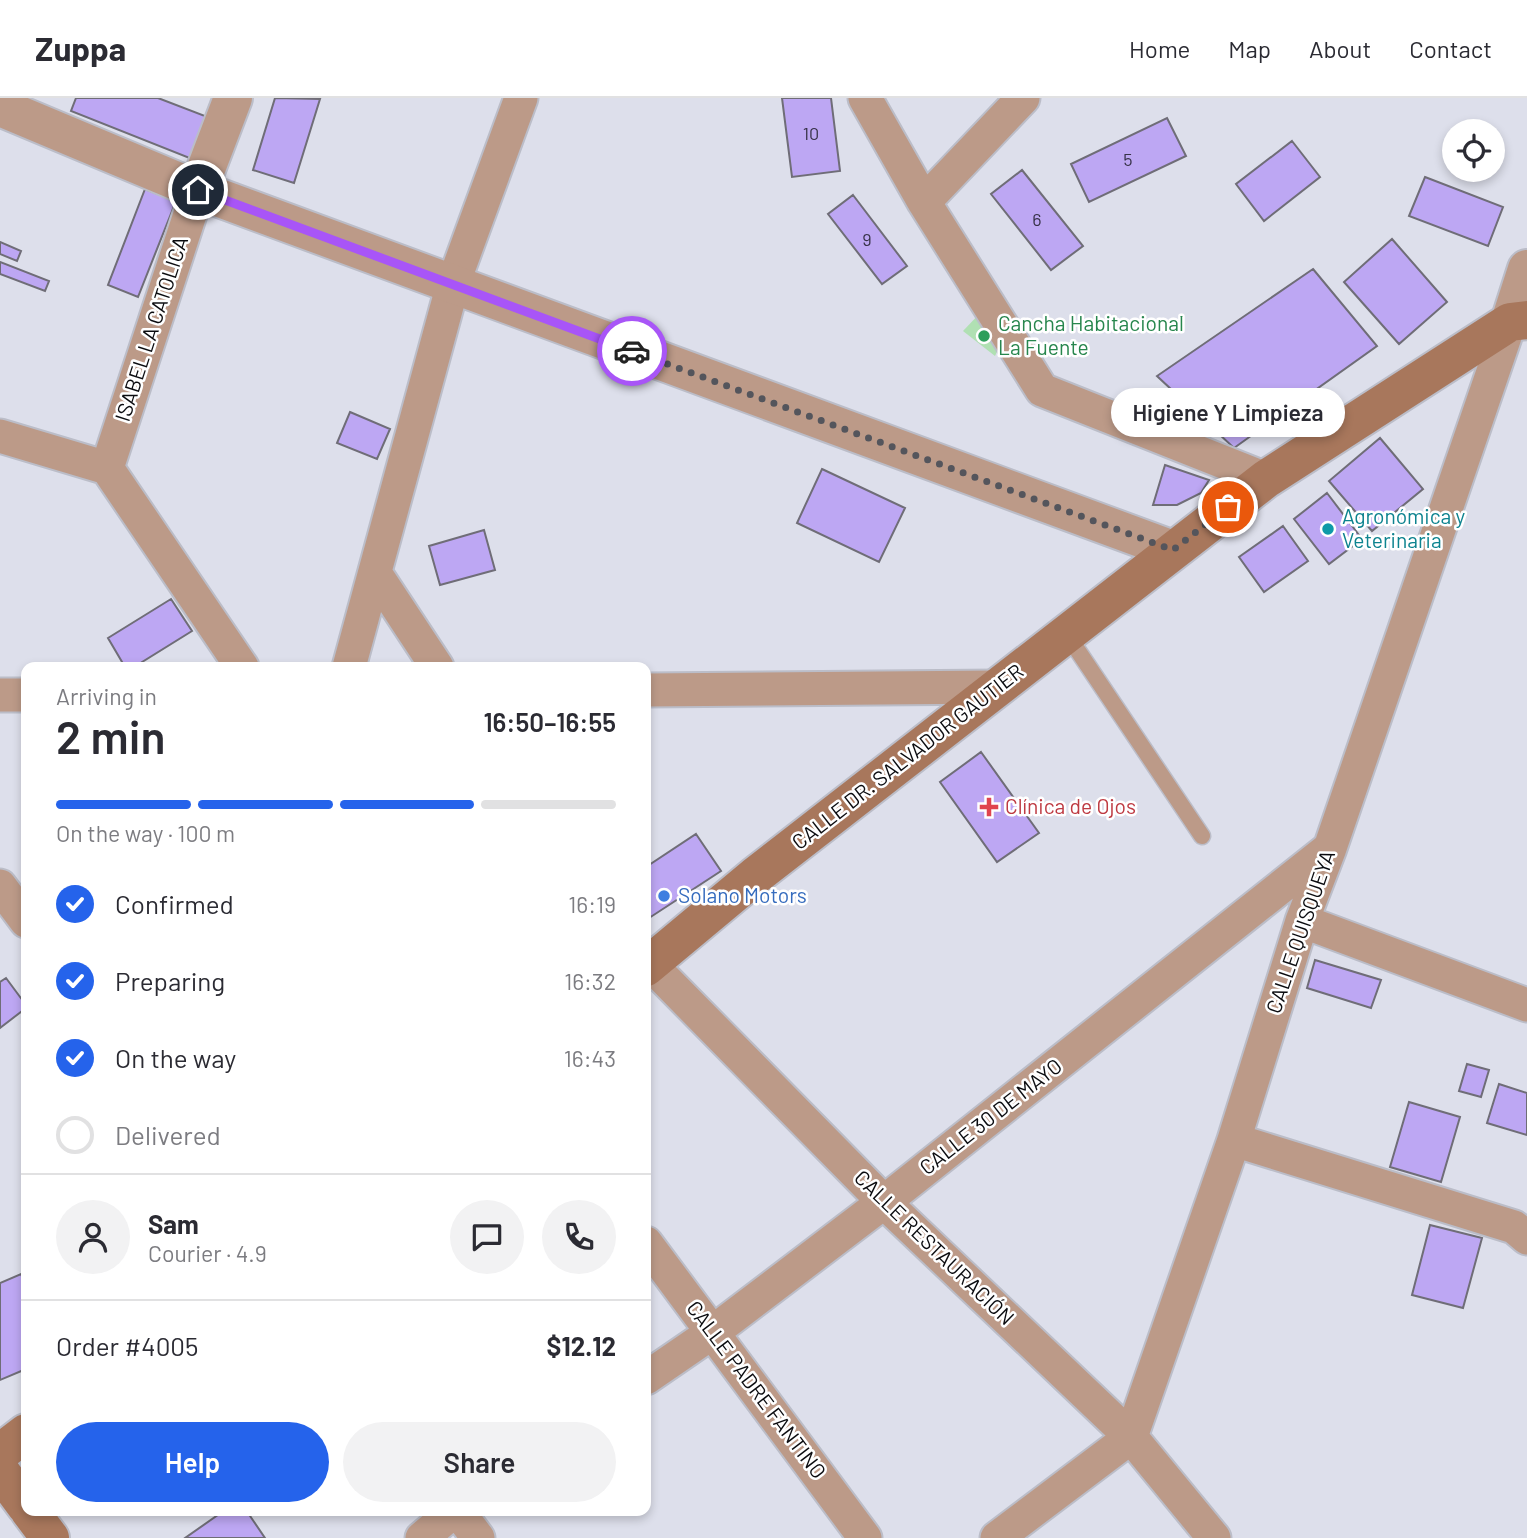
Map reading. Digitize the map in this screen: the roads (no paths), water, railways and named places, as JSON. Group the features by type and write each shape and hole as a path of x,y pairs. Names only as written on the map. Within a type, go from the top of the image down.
{"main road":[{"name":"CALLE DR. SALVADOR GAUTIER","path":"651,960 1266,479 1519,321"},
{"path":"0,1453 21,1437"},
{"path":"0,1471 21,1499"},
{"path":"34,1516 50,1538"}],"street":[{"path":"198,190 233,98"},
{"path":"350,662 453,284 521,98"},
{"path":"865,98 924,202 1042,390 1266,479"},
{"path":"924,202 1023,98"},
{"path":"0,107 198,190 1173,550"},
{"name":"ISABEL LA CATOLICA","path":"107,468 198,190"},
{"name":"CALLE QUISQUEYA","path":"1131,1437 1234,1139 1302,921 1519,321 1527,269"},
{"path":"0,436 107,468 239,662"},
{"path":"375,573 434,662"},
{"path":"651,690 998,687"},
{"path":"0,695 21,695"},
{"name":"CALLE 30 DE MAYO","path":"651,1375 713,1332 884,1202 1330,848"},
{"path":"0,886 21,914"},
{"path":"1302,921 1527,1005"},
{"name":"CALLE RESTAURACIÓN","path":"651,967 884,1202 1131,1437 1214,1538"},
{"path":"1234,1139 1514,1227 1527,1238"},
{"name":"CALLE PADRE FANTINO","path":"651,1250 865,1538"},
{"path":"997,1538 1131,1437"},
{"path":"422,1538 449,1516"},
{"path":"461,1516 478,1538"}],"lane":[{"path":"1066,634 1202,836"}],"place":[{"name":"Cancha Habitacional La Fuente","path":"984,336"},
{"name":"Higiene Y Limpieza","path":"1228,507"},
{"name":"Agronómica y Veterinaria","path":"1328,529"},
{"name":"Clínica de Ojos","path":"989,807"},
{"name":"Solano Motors","path":"664,896"}]}
